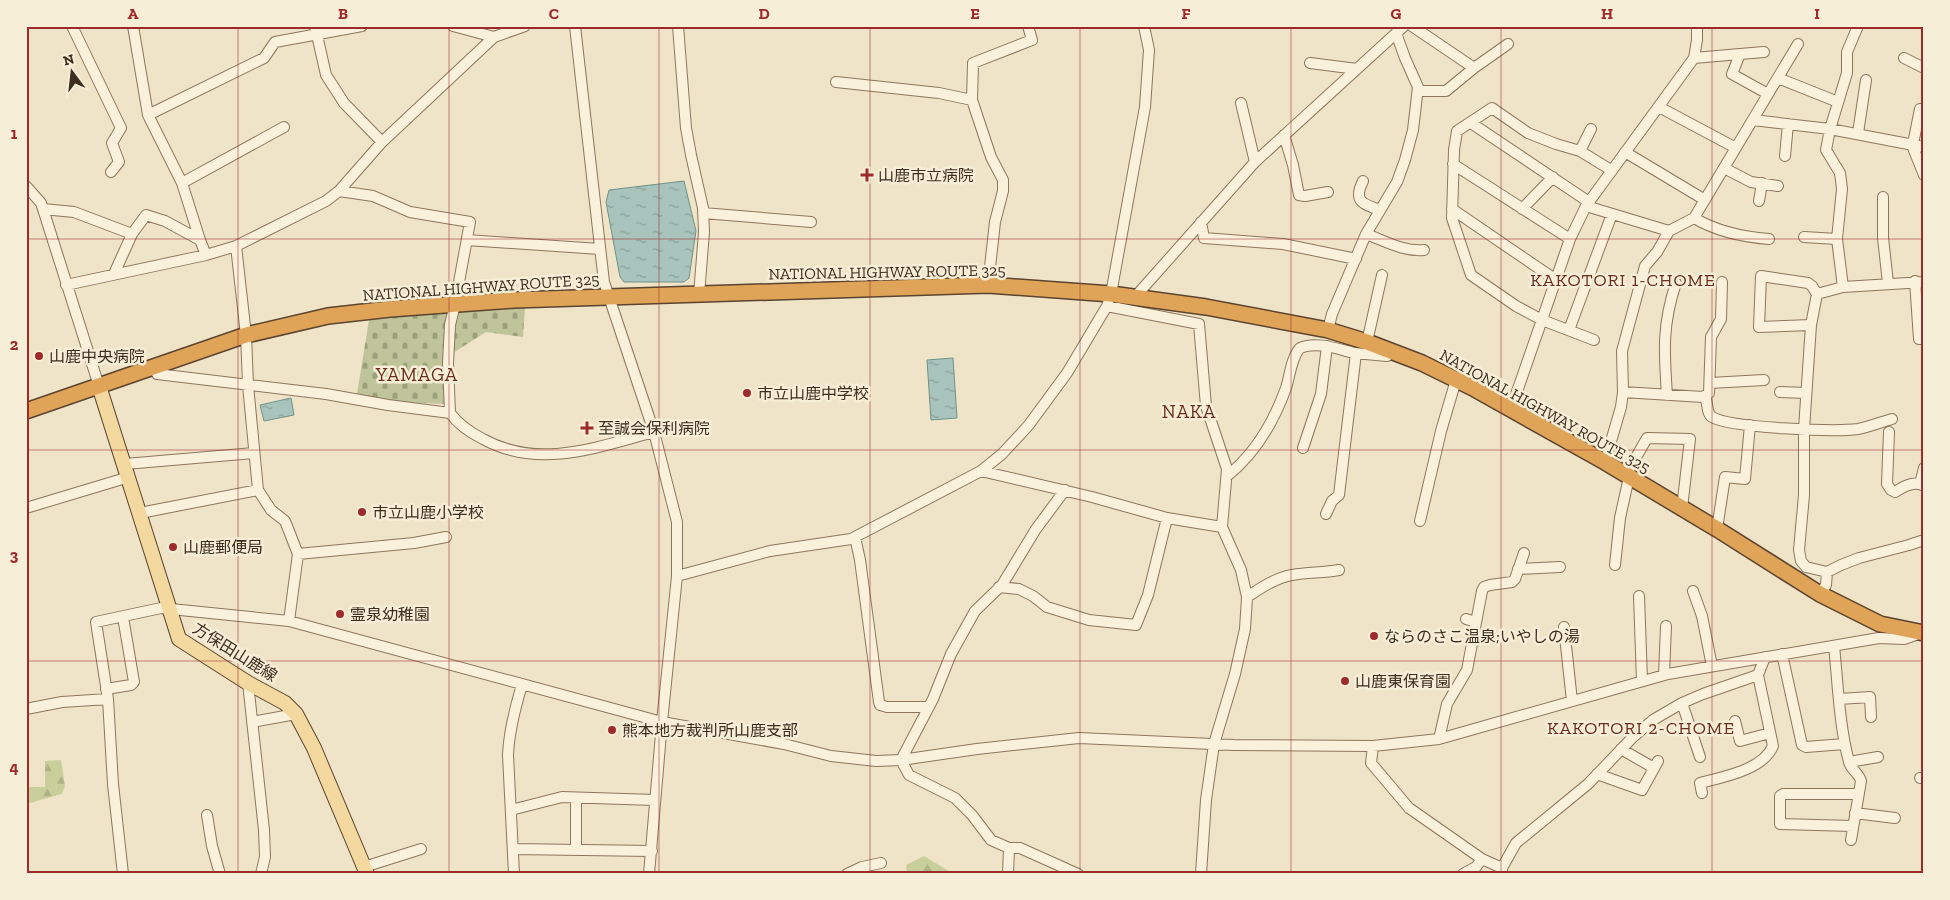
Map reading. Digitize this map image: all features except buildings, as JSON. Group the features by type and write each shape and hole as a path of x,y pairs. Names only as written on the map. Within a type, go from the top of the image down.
{"highway":[{"name":"NATIONAL HIGHWAY ROUTE 325","path":"26,411 246,335 328,316 390,309 608,296 699,295 988,285 1109,300 1135,297 1206,307 1328,330 1367,342 1422,363 1511,409 1628,476 1718,529 1880,631 1923,633"}],"main road":[{"name":"方保田山鹿線","path":"99,386 180,639 248,683 285,703 296,714 314,748 366,870"}],"street":[{"path":"72,26 121,128 112,143 119,162 111,172"},
{"path":"133,26 148,116 182,183 206,254"},
{"path":"148,116 264,58 275,42 316,30 362,26"},
{"path":"453,26 494,37"},
{"path":"66,285 236,246 326,201 339,191 382,142 494,37 525,26"},
{"path":"574,26 604,282 654,432 677,522 678,576 662,722 649,874"},
{"path":"678,26 686,128 703,213 699,295"},
{"path":"988,285 995,222 1003,191 1003,180 992,157 972,100 973,63 1032,40 1028,26"},
{"path":"678,576 770,551 854,537 981,471 1002,454 1028,426 1067,373 1109,300 1145,107 1149,50 1144,26"},
{"path":"1412,26 1474,68"},
{"path":"1511,409 1570,239 1588,204 1611,170 1694,58 1698,40 1697,26"},
{"path":"1843,286 1837,239 1842,189 1840,173 1826,150 1830,128 1847,74 1847,52 1858,26"},
{"path":"1135,297 1255,162 1402,28"},
{"path":"1328,330 1332,314 1366,234 1397,182 1413,130 1418,87 1405,58 1402,28"},
{"path":"316,30 326,75 344,103 382,142"},
{"path":"1418,91 1446,91 1508,44"},
{"path":"1604,462 1621,407 1623,392 1622,351 1645,266 1657,252 1669,231 1694,218 1798,44"},
{"path":"1694,58 1764,52"},
{"path":"1740,54 1732,74 1768,94"},
{"path":"1904,58 1924,68"},
{"path":"1310,63 1357,69"},
{"path":"1778,78 1838,102"},
{"path":"1858,133 1866,80"},
{"path":"836,82 939,93 972,100"},
{"path":"1241,103 1255,162"},
{"path":"1658,107 1736,148"},
{"path":"1594,340 1542,320 1516,306 1472,275 1452,218 1453,164 1457,131 1492,108 1528,132 1556,144 1580,151 1611,170"},
{"path":"1920,109 1916,144 1924,175"},
{"path":"1753,120 1830,128 1916,144"},
{"path":"1471,122 1588,204 1612,214 1669,231"},
{"path":"1785,156 1788,124"},
{"path":"182,183 284,127"},
{"path":"1580,151 1591,129"},
{"path":"1284,135 1299,194 1306,196 1328,192"},
{"path":"1625,152 1705,200"},
{"path":"1453,164 1570,239"},
{"path":"1724,168 1751,182 1778,186"},
{"path":"1522,209 1552,177"},
{"path":"1363,181 1359,189 1359,199 1364,205 1380,210"},
{"path":"1759,201 1762,184"},
{"path":"26,186 43,208 99,386"},
{"path":"339,191 373,196 410,212 470,222 449,334 450,413 454,420 491,444 507,451 534,455 571,453 654,432"},
{"path":"1883,197 1883,238 1888,283"},
{"path":"26,200 37,199"},
{"path":"43,208 74,212 132,234"},
{"path":"1452,209 1556,280"},
{"path":"703,213 811,222"},
{"path":"1568,330 1612,214"},
{"path":"114,274 132,234 146,215 165,221 200,240"},
{"path":"1694,218 1708,226 1730,234 1746,238 1769,239"},
{"path":"1201,222 1204,238 1283,244 1356,259"},
{"path":"1366,234 1404,249 1424,250"},
{"path":"1804,237 1837,239"},
{"path":"467,240 600,249"},
{"path":"236,246 246,335 248,385 258,490 271,510 285,521 298,554 289,621"},
{"path":"1367,342 1382,275"},
{"path":"1812,325 1759,327 1761,276 1808,284 1812,286 1817,294 1812,325 1806,393 1804,495 1799,550 1801,561 1806,568 1827,572 1841,564 1859,558 1924,540"},
{"path":"1623,392 1705,396 1709,393 1711,337 1722,319 1722,282"},
{"path":"1817,294 1843,286 1919,282 1919,339 1924,339"},
{"path":"1667,395 1664,351 1666,321 1676,283"},
{"path":"1109,300 1199,324 1206,406 1225,462 1227,476 1222,527 1242,570 1247,597 1245,629 1235,674 1214,744 1206,800 1201,874"},
{"path":"1227,476 1241,465 1264,435 1286,389 1297,350 1305,346 1327,346 1356,353 1387,356 1392,352"},
{"path":"1303,448 1321,394 1327,346"},
{"path":"1326,514 1332,501 1339,495 1356,353"},
{"path":"155,368 157,374 326,394 450,413"},
{"path":"1420,521 1441,431 1456,380"},
{"path":"1710,383 1764,380"},
{"path":"1780,392 1806,393"},
{"path":"1705,396 1708,413 1711,416 1723,421 1750,425 1804,429 1857,429 1892,419"},
{"path":"1718,529 1725,477 1745,479 1750,425"},
{"path":"1889,432 1887,484 1891,490 1895,492 1908,484 1922,485 1924,468"},
{"path":"1616,565 1620,518 1628,476 1647,438 1690,439 1682,508"},
{"path":"26,508 127,470 254,453"},
{"path":"981,471 1065,490 1167,518 1222,527"},
{"path":"140,513 258,490"},
{"path":"901,760 929,707 951,654 975,611 999,587 1036,529 1065,490"},
{"path":"999,587 1019,589 1047,606 1089,620 1136,625 1148,594 1167,518"},
{"path":"298,554 414,543 446,537"},
{"path":"854,537 860,560 880,705 887,707 929,707"},
{"path":"1439,739 1447,704 1467,670 1471,621 1484,587 1512,582 1524,553"},
{"path":"1518,569 1560,567"},
{"path":"1247,597 1272,581 1290,575 1339,570"},
{"path":"1820,594 1826,585 1827,572"},
{"path":"1693,591 1702,616 1712,666"},
{"path":"1639,596 1642,681"},
{"path":"123,874 112,784 107,694 96,622 161,608 289,621 662,722 784,744 831,756 876,762 1079,738 1214,744 1373,746 1439,739 1664,675 1834,646 1880,631"},
{"path":"26,709 107,694 131,685 134,682 123,617"},
{"path":"1664,675 1666,626"},
{"path":"1564,627 1572,702"},
{"path":"1834,646 1844,744 1849,762 1853,770 1860,776 1861,781 1851,840"},
{"path":"1782,654 1802,745 1844,744"},
{"path":"1702,793 1700,783 1730,775 1761,762 1770,753 1772,746 1770,733 1758,675 1765,657"},
{"path":"1373,746 1371,763 1409,808 1502,871 1516,843 1598,774 1653,720 1682,703 1758,675"},
{"path":"248,683 264,830 265,857 261,874"},
{"path":"514,874 508,755 509,736 522,685"},
{"path":"1840,699 1870,697 1871,717"},
{"path":"1682,703 1700,757"},
{"path":"252,722 296,714"},
{"path":"1735,721 1740,741 1770,733"},
{"path":"1598,774 1642,790 1656,764 1622,749"},
{"path":"1849,762 1878,757"},
{"path":"901,760 909,775 955,798 972,815 991,840 1009,848 1020,848 1078,874"},
{"path":"1853,826 1780,824 1780,796 1783,794 1858,794"},
{"path":"511,810 562,797 655,800"},
{"path":"576,798 576,850"},
{"path":"1855,813 1895,818"},
{"path":"208,815 212,846 220,874"},
{"path":"1008,874 1009,848"},
{"path":"366,870 421,849"},
{"path":"513,849 652,851"},
{"path":"1463,874 1476,867 1482,859"},
{"path":"847,874 862,867 881,863"}],"green space":[{"path":"525,308 523,337 486,332 453,353 454,327 459,310"},
{"path":"449,311 445,404 399,402 357,394 369,320"},
{"path":"61,760 65,786 62,794 26,804 26,787 45,787 45,761"},
{"path":"924,856 954,874 907,874 906,865"}],"water":[{"path":"684,181 696,231 689,278 684,282 624,282 620,277 606,202 609,190"},
{"path":"953,358 957,418 931,420 927,360"},
{"path":"291,398 294,415 264,421 260,405"}],"place":[{"name":"山鹿市立病院","path":"867,175"},
{"name":"山鹿中央病院","path":"39,356"},
{"name":"市立山鹿中学校","path":"747,393"},
{"name":"至誠会保利病院","path":"587,428"},
{"name":"市立山鹿小学校","path":"362,512"},
{"name":"山鹿郵便局","path":"173,547"},
{"name":"霊泉幼稚園","path":"340,614"},
{"name":"ならのさこ温泉;いやしの湯","path":"1374,636"},
{"name":"山鹿東保育園","path":"1345,681"},
{"name":"熊本地方裁判所山鹿支部","path":"612,730"}],"district":[{"name":"KAKOTORI 1-CHOME","path":"1623,280"},
{"name":"YAMAGA","path":"417,374"},
{"name":"NAKA","path":"1189,411"},
{"name":"KAKOTORI 2-CHOME","path":"1641,728"}]}
